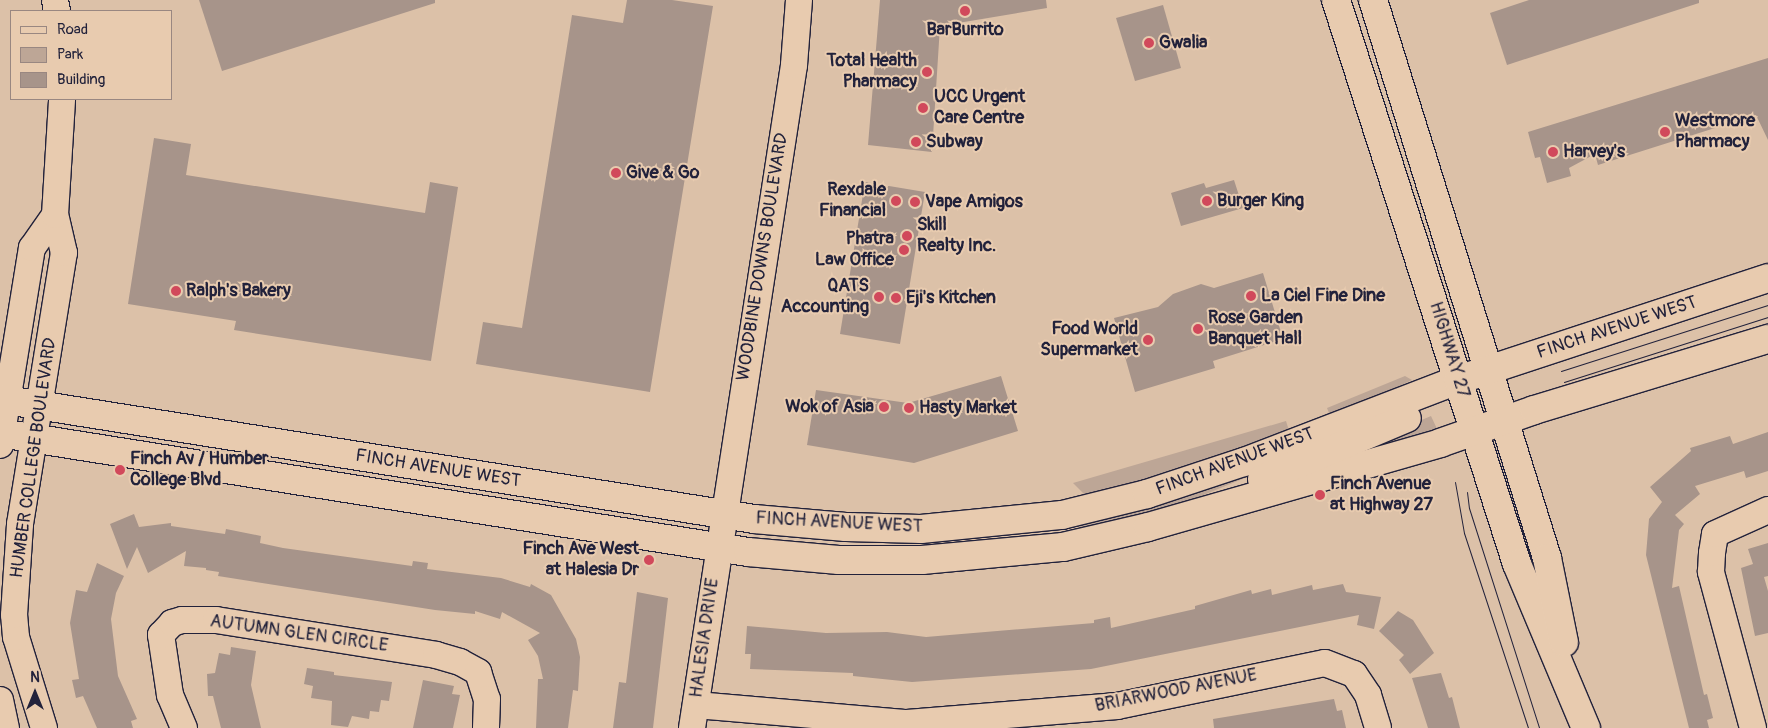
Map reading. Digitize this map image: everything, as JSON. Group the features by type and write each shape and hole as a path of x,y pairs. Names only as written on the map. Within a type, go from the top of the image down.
{"main road":[{"name":"HIGHWAY 27","path":"1336,0 1517,564 1575,695 1586,728"},
{"name":"HIGHWAY 27","path":"1373,0 1492,376 1547,558 1575,695"},
{"name":"FINCH AVENUE WEST","path":"4,400 723,514 823,526 921,529 1062,514 1146,494 1492,376 1768,278"},
{"name":"FINCH AVENUE WEST","path":"1,437 34,438 718,547 800,558 883,561 978,557 1063,546 1182,517 1474,432 1505,420 1768,339"},
{"name":"FINCH AVENUE WEST","path":"1182,517 1242,487 1460,387"},
{"path":"1062,514 1063,546"}],"street":[{"name":"WOODBINE DOWNS BOULEVARD","path":"718,547 794,65 799,0"},
{"name":"HUMBER COLLEGE BOULEVARD","path":"44,728 16,637 14,615 16,558 64,253 55,215 62,100"},
{"name":"HUMBER COLLEGE BOULEVARD","path":"1,437 4,400 32,248 55,215"},
{"path":"1753,728 1711,572 1712,553 1715,534 1768,510"},
{"name":"HALESIA DRIVE","path":"694,716 718,547"},
{"name":"AUTUMN GLEN CIRCLE","path":"184,728 170,695 161,635 172,623 182,620 216,620 436,655 460,662 478,672 488,699 486,728"},
{"name":"BRIARWOOD AVENUE","path":"694,716 907,725 1119,717 1325,663 1354,674 1368,695 1378,728"},
{"path":"0,700 6,728"}],"green space":[{"path":"1405,376 1412,380 1331,418 1327,408"},
{"path":"1431,416 1438,431 1290,475 1351,450"},
{"path":"1286,421 1290,434 1092,496 1084,494 1073,483"},
{"path":"1334,441 1172,508 1078,531 1081,524 1175,500"}],"building":[{"path":"199,0 435,0 435,3 222,71"},
{"name":"Give & Go","path":"627,0 672,0 713,6 650,392 476,364 483,322 522,328 572,15 623,23"},
{"path":"880,0 1046,0 1047,8 940,26 932,152 868,145"},
{"path":"1529,0 1699,0 1699,3 1507,65 1490,13"},
{"name":"Gwalia","path":"1163,5 1181,68 1135,81 1116,18"},
{"path":"1768,58 1768,140 1756,115 1598,165 1595,154 1569,168 1571,176 1547,183 1540,157 1535,158 1528,132"},
{"path":"154,138 191,144 186,175 425,213 430,182 458,187 431,361 234,330 236,321 128,304"},
{"name":"Burger King","path":"1234,180 1243,208 1181,226 1171,193 1204,183 1206,188"},
{"path":"865,182 925,192 900,344 840,334"},
{"name":"Rose Garden Banquet Hall","path":"1263,273 1283,339 1213,361 1215,368 1135,392 1114,318 1158,307 1173,294 1201,284 1214,288"},
{"path":"1001,376 1018,431 914,463 807,445 816,390 908,403"},
{"path":"1768,432 1768,471 1746,478 1744,471 1695,486 1700,494 1675,515 1684,524 1679,530 1672,588 1679,586 1704,695 1707,694 1713,718 1707,720 1709,728 1689,728 1646,555 1649,519 1662,502 1650,487 1691,451 1690,448 1730,436 1733,444"},
{"path":"134,514 139,527 171,523 171,526 225,534 226,529 261,536 260,543 283,548 412,566 413,561 428,563 427,569 501,578 530,587 531,584 551,595 576,639 580,657 578,691 573,690 568,728 536,728 538,679 543,679 538,656 528,640 540,633 502,612 500,619 475,611 475,614 435,610 218,576 219,572 206,570 206,568 184,566 186,551 148,573 137,547 127,569 110,524"},
{"path":"1768,543 1768,576 1764,577 1768,591 1768,633 1755,636 1741,568 1753,564 1748,549"},
{"path":"97,563 124,576 116,593 111,619 118,676 137,719 131,721 133,728 97,728 83,696 76,698 72,680 79,679 70,623 76,590 87,592"},
{"path":"1343,584 1346,592 1381,597 1374,629 1357,625 1359,615 1091,669 912,682 853,676 853,673 750,669 751,654 745,654 747,626 826,633 887,632 926,637 1094,623 1094,620 1110,617 1111,628 1195,609 1195,606 1251,590 1252,594 1271,589 1272,595 1312,585 1313,590"},
{"path":"637,592 668,598 653,728 613,728 619,682 626,683"},
{"path":"1398,611 1413,620 1434,653 1410,674 1399,660 1404,655 1379,631"},
{"path":"231,647 256,651 251,685 261,728 221,728 213,696 208,696 207,674 215,673 219,653 230,655"},
{"path":"307,668 334,672 334,675 392,682 389,701 381,700 379,712 370,711 369,719 352,716 348,727 331,725 332,701 311,698 313,686 304,684"},
{"path":"1441,673 1449,698 1452,697 1460,728 1428,728 1412,678"},
{"path":"423,680 454,686 452,694 460,695 453,728 413,728"},
{"path":"1334,699 1337,711 1342,710 1346,728 1214,728 1213,719"}],"tram line":[{"path":"1561,371 1768,305"},
{"path":"1564,382 1768,317"},
{"path":"1455,482 1464,533 1528,728"},
{"path":"1467,492 1469,508 1539,728"}],"place":[{"name":"BarBurrito","path":"965,11"},
{"name":"Gwalia","path":"1149,43"},
{"name":"Total Health Pharmacy","path":"927,72"},
{"name":"UCC Urgent Care Centre","path":"923,108"},
{"name":"Westmore Pharmacy","path":"1665,132"},
{"name":"Subway","path":"916,142"},
{"name":"Harvey's","path":"1553,152"},
{"name":"Give & Go","path":"616,173"},
{"name":"Rexdale Financial","path":"896,201"},
{"name":"Burger King","path":"1207,201"},
{"name":"Vape Amigos","path":"915,202"},
{"name":"Skill Realty Inc.","path":"907,236"},
{"name":"Phatra Law Office","path":"904,250"},
{"name":"Ralph's Bakery","path":"176,291"},
{"name":"La Ciel Fine Dine","path":"1251,296"},
{"name":"QATS Accounting","path":"879,297"},
{"name":"Eji's Kitchen","path":"896,298"},
{"name":"Rose Garden Banquet Hall","path":"1198,329"},
{"name":"Food World Supermarket","path":"1148,340"},
{"name":"Wok of Asia","path":"884,407"},
{"name":"Hasty Market","path":"909,408"},
{"name":"Finch Av / Humber College Blvd","path":"120,470"},
{"name":"Finch Avenue at Highway 27","path":"1320,495"},
{"name":"Finch Ave West at Halesia Dr","path":"649,560"}]}
